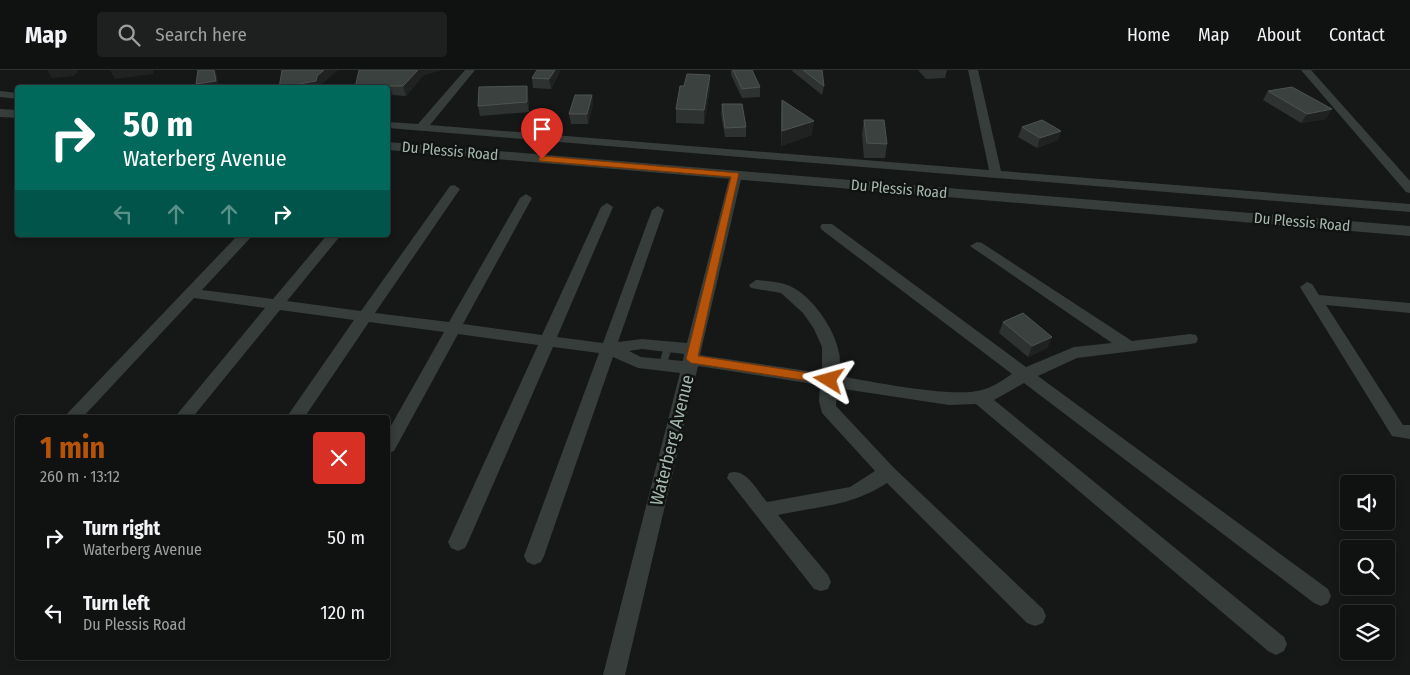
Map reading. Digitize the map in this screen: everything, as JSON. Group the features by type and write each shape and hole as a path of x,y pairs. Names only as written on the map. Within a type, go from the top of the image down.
{"street":[{"path":"422,128 470,70"},
{"path":"973,70 996,175"},
{"path":"1306,70 1410,189"},
{"path":"0,94 15,96"},
{"path":"0,113 15,114"},
{"name":"Du Plessis Road","path":"390,125 1410,208"},
{"name":"Du Plessis Road","path":"390,146 1410,231"},
{"name":"Waterberg Avenue","path":"614,675 736,175"},
{"path":"296,415 454,189"},
{"path":"390,442 526,198"},
{"path":"458,542 607,207"},
{"path":"534,556 658,210"},
{"path":"827,227 1321,596"},
{"path":"74,415 244,237"},
{"path":"184,415 332,237"},
{"path":"977,246 1129,347"},
{"path":"756,285 775,286 788,291 810,312 828,338 832,355 828,408 888,472 1035,616"},
{"path":"190,293 609,349 638,362 663,364 691,358"},
{"path":"1410,308 1311,293 1398,431 1410,432"},
{"path":"609,349 642,344 668,347 691,358 948,399 979,397 1003,388 1026,374 1074,353 1190,339"},
{"path":"979,397 1276,644"},
{"path":"763,511 785,504 821,500 853,493 888,472"},
{"path":"736,478 821,582"}],"lane":[{"path":"663,364 668,347"}],"building":[{"path":"198,70 214,70 216,81 196,84"},
{"path":"282,70 324,70 317,76 316,81 299,85 280,85"},
{"path":"359,70 418,70 403,86 356,85"},
{"path":"537,70 555,70 549,79 532,78"},
{"path":"733,70 752,70 760,87 742,89"},
{"path":"803,70 822,70 824,86"},
{"path":"687,74 710,75 704,110 676,109 680,86 684,86"},
{"path":"527,86 527,102 478,106 479,87"},
{"path":"1292,87 1332,109 1307,114 1268,91"},
{"path":"575,95 592,95 587,114 569,114"},
{"path":"782,100 814,121 782,131"},
{"path":"722,104 742,104 746,127 725,128"},
{"path":"864,120 884,120 887,144 867,143"},
{"path":"1042,120 1061,131 1040,138 1022,127"},
{"path":"1023,313 1052,337 1032,346 1003,322"}],"route":[{"path":"542,159 736,175 691,359 829,380"}]}
